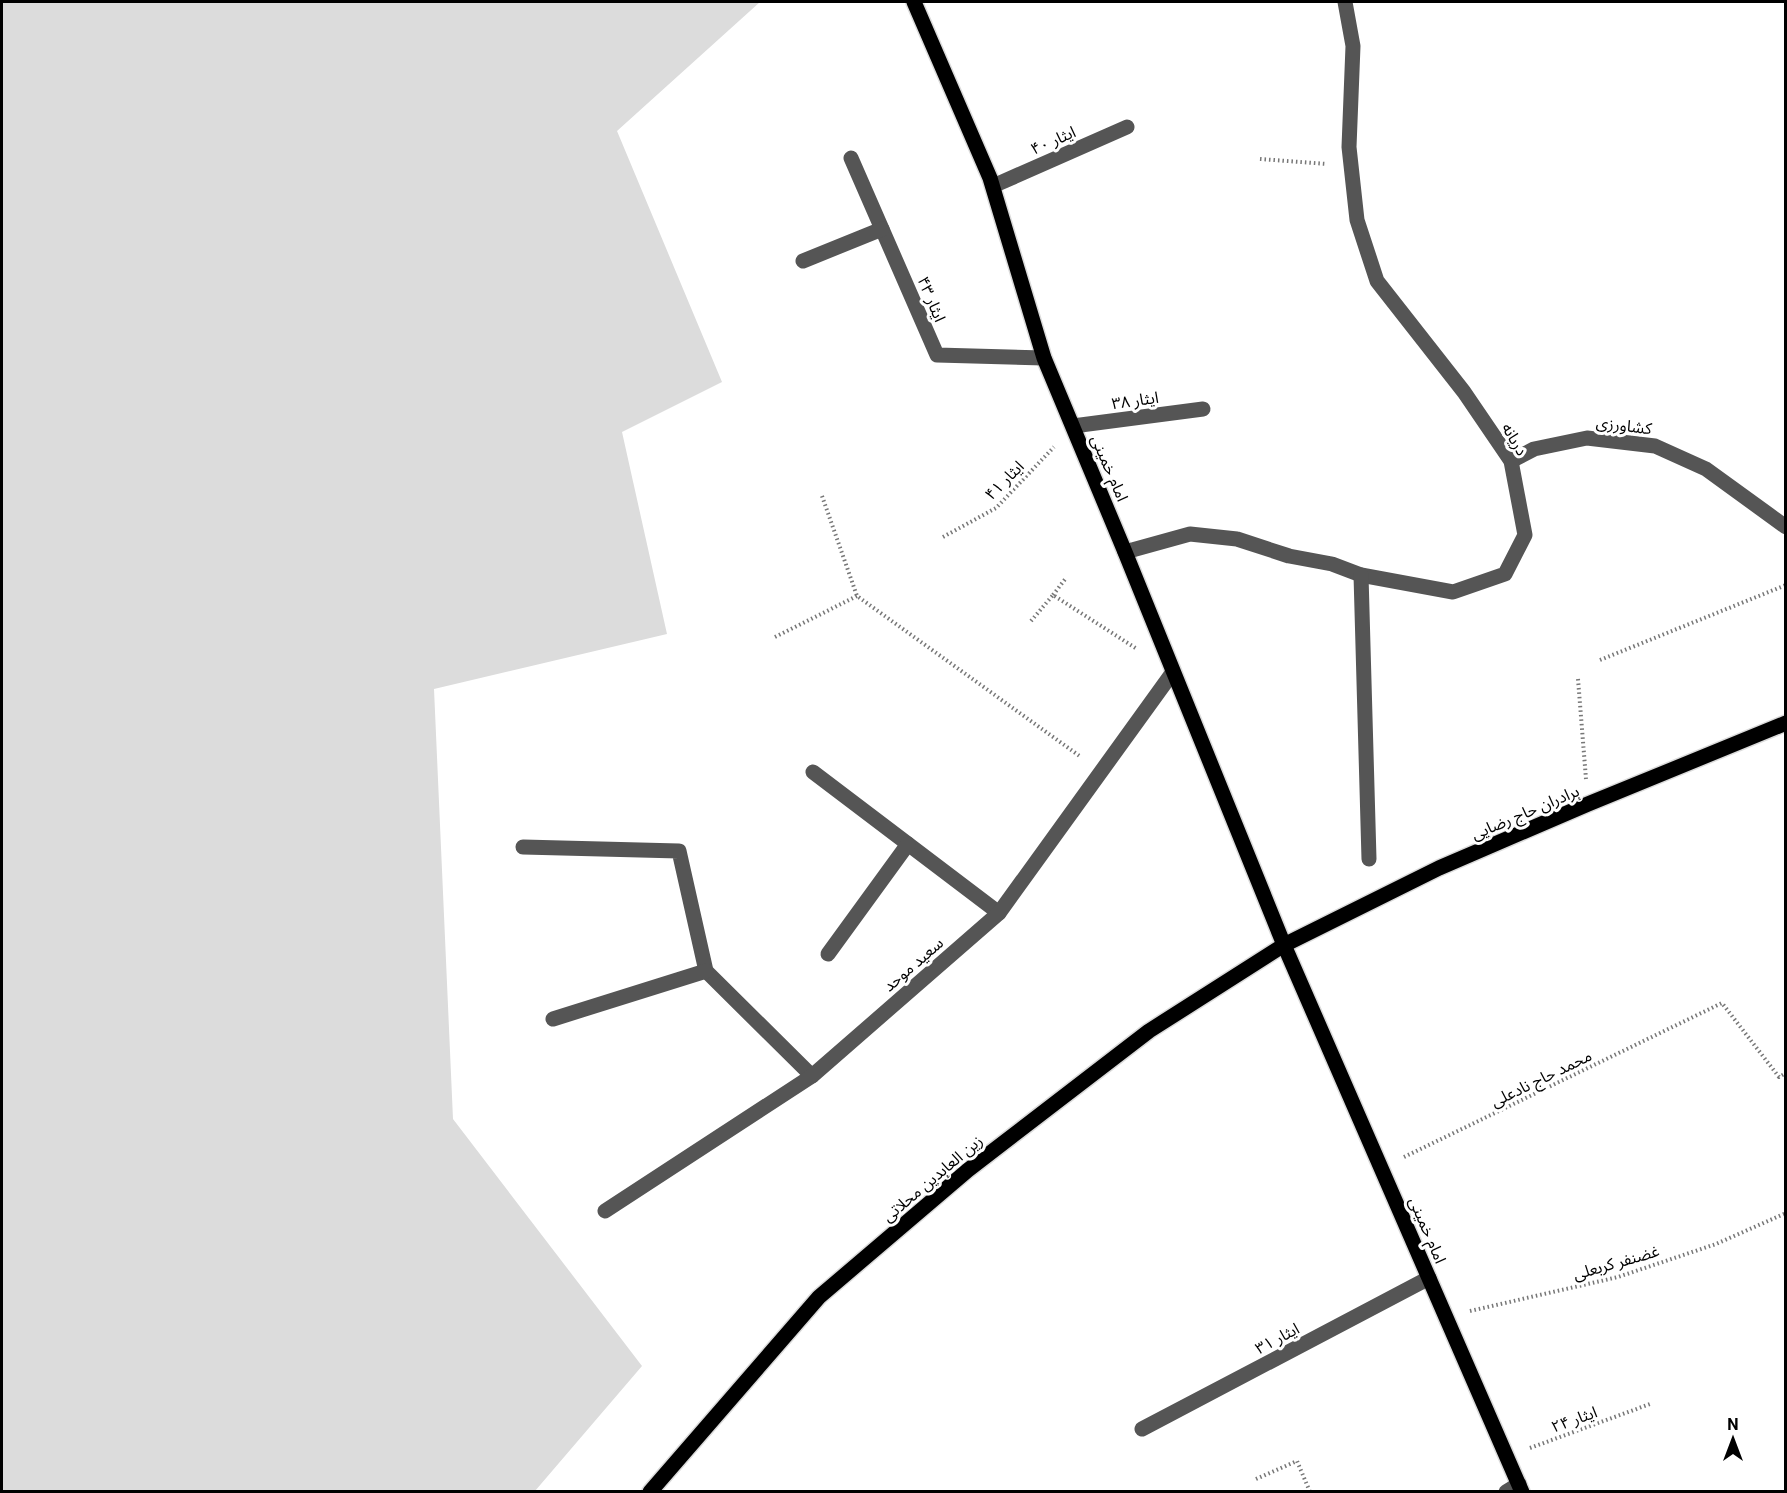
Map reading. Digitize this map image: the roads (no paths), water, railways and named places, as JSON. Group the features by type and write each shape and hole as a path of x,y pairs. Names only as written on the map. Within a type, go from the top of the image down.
{"main road":[{"name":"امام خمینی","path":"914,2 993,186 1044,358 1284,945 1507,1457 1516,1489"},
{"name":"برادران حاج رضایی","path":"1284,945 1439,868 1785,723"},
{"name":"زین العابدین محلاتی","path":"650,1491 819,1297 968,1170 1139,1038 1284,945"}],"street":[{"name":"دریانه","path":"1125,552 1190,534 1237,539 1289,556 1332,564 1361,574 1454,592 1505,574 1525,535 1511,461 1464,392 1377,281 1357,220 1349,147 1353,46 1345,2"},
{"name":"ایثار ۴۰","path":"993,186 1127,127"},
{"name":"ایثار ۴۳","path":"851,158 937,355 1044,358"},
{"path":"803,261 882,229"},
{"name":"ایثار ۳۸","path":"1073,426 1203,409"},
{"name":"کشاورزی","path":"1511,461 1533,448 1587,438 1655,446 1706,469 1785,527"},
{"path":"1361,574 1369,859"},
{"name":"سعید موحد","path":"605,1211 812,1076 999,913 1173,672"},
{"path":"813,772 999,913"},
{"path":"828,954 908,844"},
{"path":"523,846 679,851 706,971 812,1076"},
{"path":"553,1019 706,971"},
{"name":"ایثار ۳۱","path":"1142,1429 1429,1278"}]}
